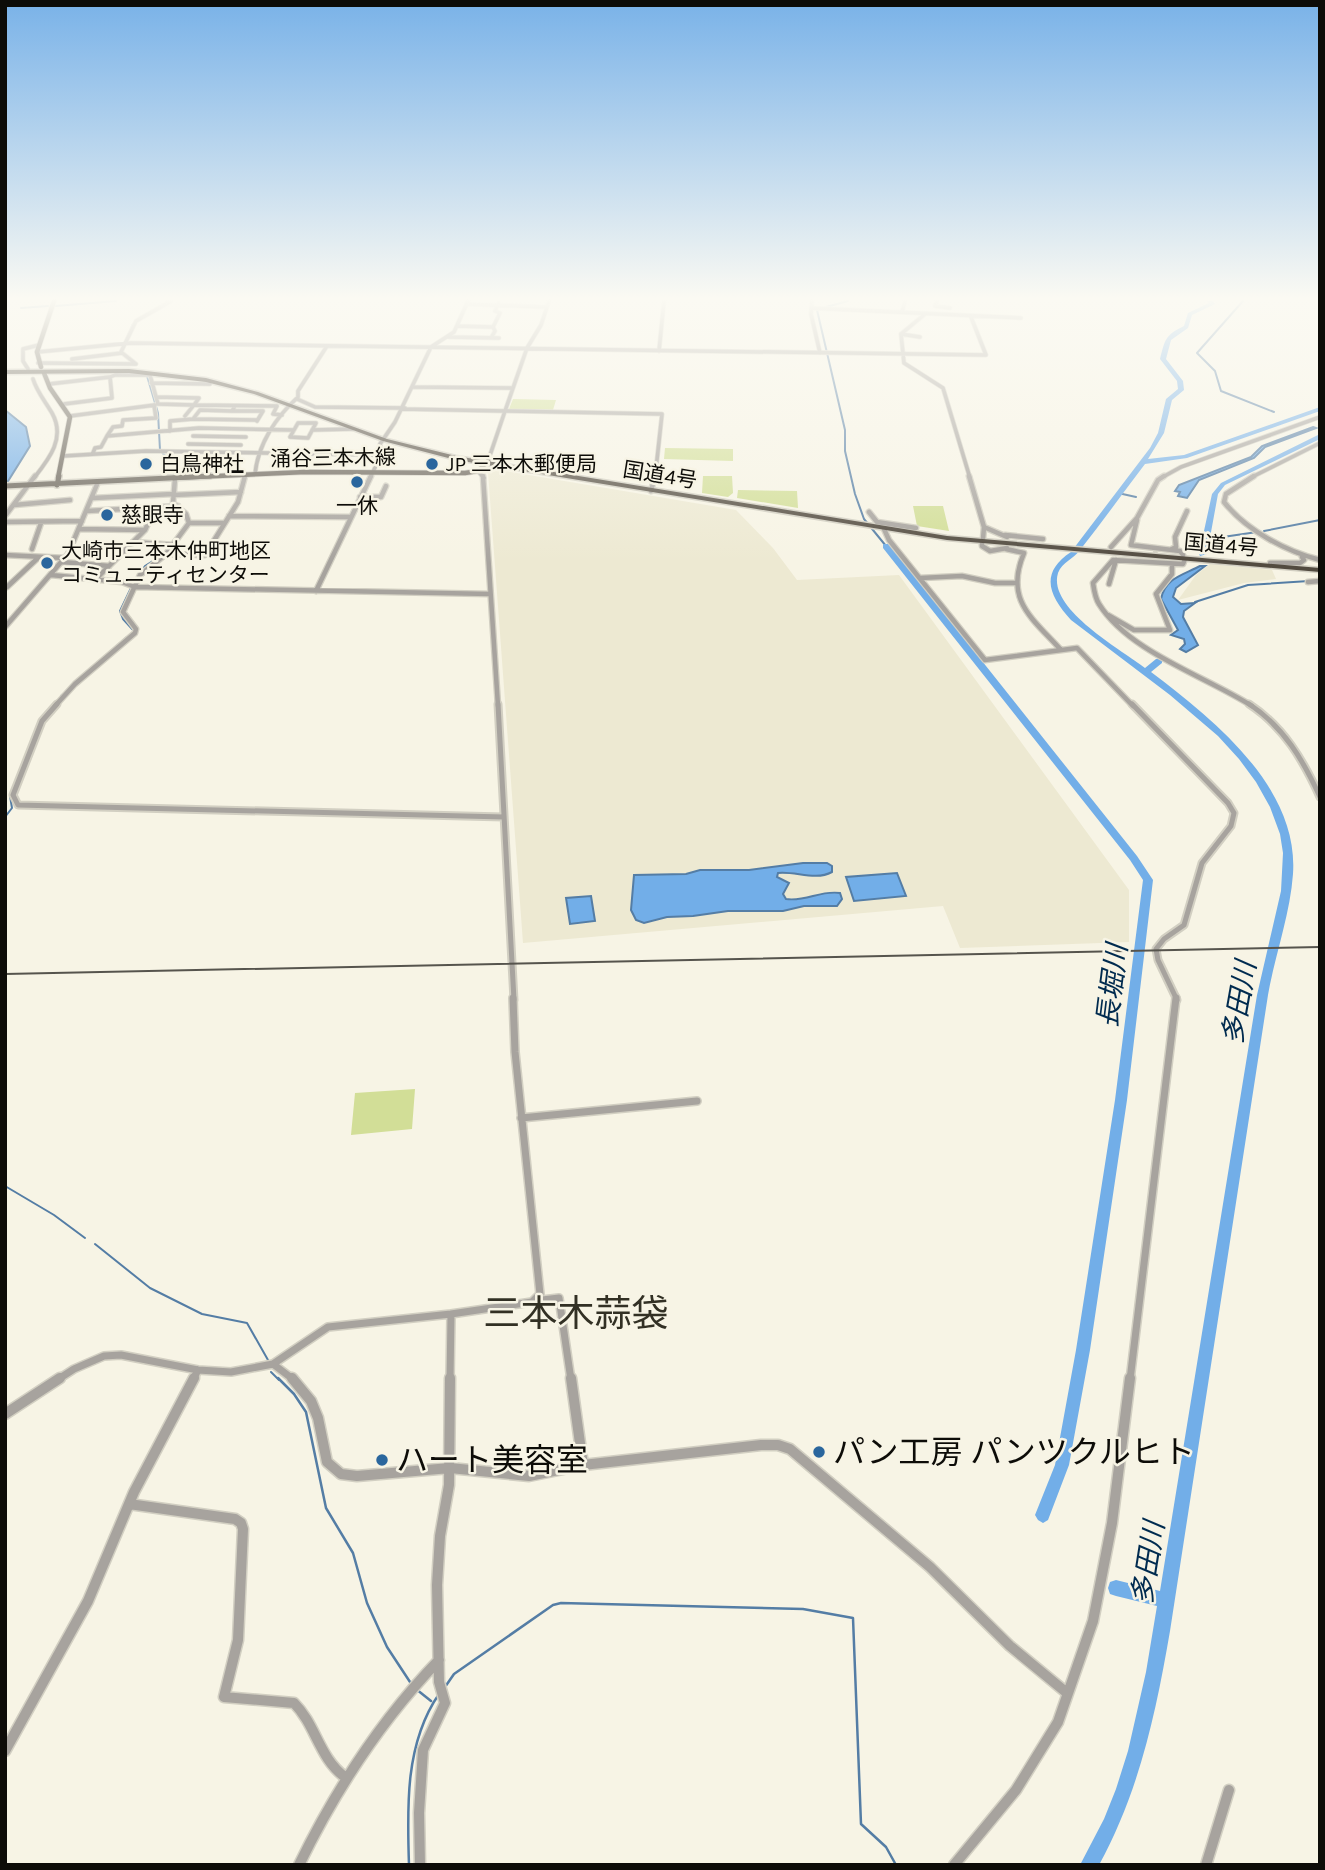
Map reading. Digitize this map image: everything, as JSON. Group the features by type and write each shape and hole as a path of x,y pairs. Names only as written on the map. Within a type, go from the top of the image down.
{"highway":[{"name":"国道4号","path":"231,388 289,404 353,429 487,463 865,524 983,540 1320,568"},
{"name":"国道4号","path":"241,388 386,438"},
{"name":"国道4号","path":"1184,557 1320,568"}],"main road":[{"path":"51,388 70,416 57,485"},
{"path":"478,471 487,463"},
{"name":"涌谷三本木線","path":"5,486 255,474 478,471"}],"street":[{"path":"5,516 25,486 52,455 56,444 58,431 53,412 39,388"},
{"path":"111,388 113,411"},
{"path":"123,420 156,418 156,397 153,388"},
{"path":"185,416 207,388"},
{"path":"255,474 258,453 289,404 297,398 300,388"},
{"path":"316,590 381,455 380,444 386,438 412,388"},
{"path":"487,463 513,388"},
{"path":"943,388 984,527 982,546 997,552 1007,547 1024,553 1016,568 1019,602 1024,611 1061,650"},
{"path":"156,397 199,398"},
{"path":"53,412 62,403 112,398"},
{"path":"297,398 315,407 664,414 652,490"},
{"path":"70,416 156,405 277,406 273,414 282,415"},
{"path":"232,411 235,405"},
{"path":"402,409 430,408"},
{"path":"93,453 95,448 101,447 113,427 122,426 120,410"},
{"path":"192,419 200,410 263,411 252,429"},
{"path":"1116,559 1184,563 1180,551 1131,545 1138,518 1159,479 1181,467 1320,417"},
{"path":"170,431 170,421 257,420"},
{"path":"298,423 316,423 312,430 308,438 290,438 298,423"},
{"path":"107,436 199,428 295,430"},
{"path":"182,452 199,428"},
{"path":"312,430 353,429"},
{"path":"146,451 147,433"},
{"path":"120,452 125,435"},
{"path":"193,436 246,437 236,453"},
{"path":"1320,443 1239,483 1225,496 1226,505 1231,511 1300,555 1320,560"},
{"path":"188,444 241,445"},
{"path":"63,456 146,451 381,455"},
{"path":"478,471 484,477 521,1118 540,1284 540,1294 532,1302"},
{"path":"166,554 205,555 241,492 245,475"},
{"path":"175,478 173,503 186,514 189,523"},
{"path":"5,627 64,560 98,482"},
{"path":"360,497 382,497 386,486"},
{"path":"93,498 241,492"},
{"path":"14,505 70,500"},
{"path":"44,510 47,501"},
{"path":"87,511 178,506"},
{"path":"95,580 145,530 155,508"},
{"path":"10,510 5,522 82,521"},
{"path":"1172,549 1176,547 1175,537 1187,511"},
{"path":"869,512 875,521 883,526 916,528"},
{"path":"229,516 351,517"},
{"path":"1111,547 1138,518"},
{"path":"32,549 41,523"},
{"path":"189,523 166,554 145,568 135,587 123,612 136,629 135,633 75,684 40,723 13,796 18,805 504,817"},
{"path":"189,523 224,523"},
{"path":"883,526 889,540 985,660 1077,648 1228,803 1234,813 1230,825 1202,863 1184,925 1164,939 1156,949 1158,960 1177,1001 1112,1523 1093,1621 1058,1722 1016,1790 954,1865"},
{"path":"984,527 1006,537 1043,539"},
{"path":"79,529 145,530"},
{"path":"133,542 171,545"},
{"path":"5,555 109,566"},
{"path":"1270,563 1300,563 1304,560 1300,555"},
{"path":"7,587 39,557"},
{"path":"1109,584 1116,559"},
{"path":"1116,559 1092,586 1103,614 1134,639 1263,713 1297,751 1320,797"},
{"path":"1103,614 1134,630 1170,630 1156,594 1172,574 1172,564"},
{"path":"51,575 125,582 135,587 490,594"},
{"path":"920,578 959,576 995,583 1016,583"},
{"path":"1308,582 1320,581"},
{"path":"521,1118 697,1101"},
{"path":"5,1414 74,1368 104,1356 121,1355 198,1370 231,1372 274,1364 328,1327 451,1314 559,1298 583,1465"},
{"path":"420,1865 419,1813 423,1750 445,1703 439,1682 438,1558 450,1468 451,1314"},
{"path":"274,1364 291,1377 315,1409 324,1454 332,1469 341,1474 357,1476 450,1468 529,1476 583,1465 778,1445 790,1448 926,1564 1010,1646 1068,1693"},
{"path":"5,1751 88,1601 129,1504 163,1433 198,1370"},
{"path":"129,1504 242,1522 238,1640 224,1697 294,1703 303,1712 324,1757 345,1777"},
{"path":"299,1865 345,1777 407,1692 440,1659"},
{"path":"1206,1865 1229,1790"}],"shaded area":[{"path":"493,469 736,510 773,548 797,580 899,575 1129,890 1129,942 960,948 943,906 523,943 488,472"},
{"path":"1210,564 1272,570 1276,579 1244,583 1178,600 1196,575"}],"green space":[{"path":"513,399 556,400 553,410 509,409"},
{"path":"665,448 733,449 733,461 664,459"},
{"path":"703,476 732,476 733,493 728,497 702,493"},
{"path":"738,490 797,491 798,508 737,498"},
{"path":"913,506 943,506 949,531 917,526"},
{"path":"415,1089 412,1129 351,1135 355,1093"}],"water":[{"path":"5,410 26,427 30,446 5,486"},
{"path":"1316,428 1265,447 1254,458 1199,480 1187,498 1178,496 1180,492 1175,491 1179,485 1251,457 1262,446"},
{"path":"1200,566 1205,566 1176,588 1173,597 1181,604 1195,603 1184,611 1183,617 1198,645 1186,652 1180,649 1185,644 1184,639 1171,635 1178,630 1161,599 1166,586"},
{"path":"803,863 827,863 832,866 832,872 819,876 778,873 777,877 789,883 783,894 786,899 840,893 842,899 837,906 804,906 783,911 728,911 667,917 644,923 636,920 631,910 634,875 686,874 700,870 749,870"},
{"path":"897,873 906,896 854,901 846,877"},
{"path":"591,896 595,921 570,924 566,898"}],"waterway":[{"path":"151,388 158,413 160,450 174,466 175,475"},
{"path":"835,388 855,494 864,519 886,546"},
{"name":"多田川","path":"1145,672 1074,618 1062,604 1053,581 1057,569 1074,554 1153,448 1161,433 1169,399 1181,388"},
{"path":"1220,388 1221,391 1274,412"},
{"path":"1143,462 1185,457 1320,409"},
{"path":"1203,554 1215,494 1223,484 1320,436"},
{"path":"1118,493 1136,497"},
{"path":"1264,531 1320,520"},
{"path":"1216,538 1257,532"},
{"path":"1205,537 1210,537"},
{"name":"長堀川","path":"886,546 1134,858 1148,880 1121,1100 1083,1350 1062,1465 1043,1515"},
{"path":"134,582 145,566 156,559"},
{"path":"1195,602 1248,585 1309,581"},
{"path":"131,588 120,611 123,619 134,631"},
{"path":"61,696 127,637"},
{"path":"1145,672 1159,661"},
{"name":"多田川","path":"1089,1865 1109,1829 1125,1789 1137,1751 1155,1672 1263,995 1288,872 1285,834 1275,807 1260,782 1221,734 1145,672"},
{"path":"31,742 39,721"},
{"path":"5,817 12,808 10,796"},
{"path":"5,1186 54,1215 85,1238"},
{"path":"95,1244 150,1288 202,1314 247,1323 268,1360"},
{"path":"271,1372 279,1380"},
{"path":"278,1378 294,1394 306,1412 326,1508 353,1553 367,1603 387,1647 412,1685"},
{"name":"長堀川","path":"1116,1588 1165,1600"},
{"path":"445,1687 454,1674 553,1605 561,1603 803,1609 853,1618 861,1824 886,1847 896,1865"},
{"path":"416,1689 431,1701"},
{"path":"409,1865 410,1776 420,1733 439,1694"}],"tunnel":[{"path":"1155,550 1157,560"}],"railway":[{"path":"5,974 1320,947"}],"place":[{"name":"白鳥神社","path":"146,464"},
{"name":"JP 三本木郵便局","path":"432,464"},
{"name":"一休","path":"357,482"},
{"name":"慈眼寺","path":"107,515"},
{"name":"大崎市三本木仲町地区 コミュニティセンター","path":"47,563"},
{"name":"パン工房 パンツクルヒト","path":"819,1452"},
{"name":"ハート美容室","path":"382,1460"}],"district":[{"name":"三本木蒜袋","path":"576,1313"}]}
